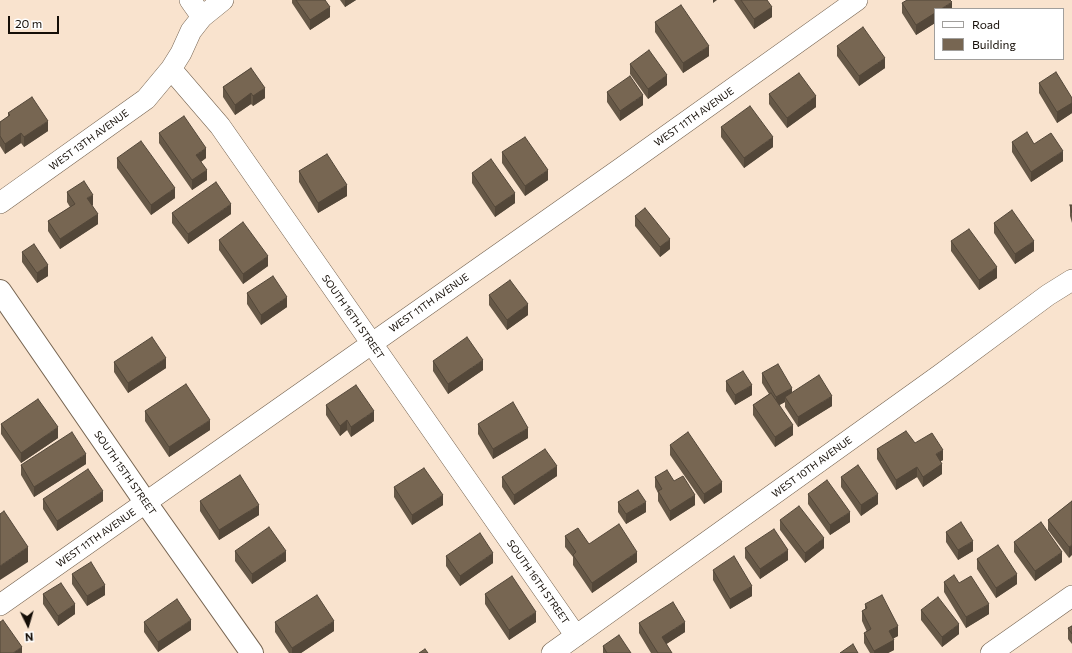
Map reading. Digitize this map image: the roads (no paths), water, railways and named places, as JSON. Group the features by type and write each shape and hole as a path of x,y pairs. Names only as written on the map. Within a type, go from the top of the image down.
{"main road":[{"name":"SOUTH 15TH STREET","path":"0,291 146,503 252,653"}],"street":[{"path":"190,0 202,17"},
{"path":"171,69 181,53 191,31 202,17 223,0"},
{"name":"WEST 11TH AVENUE","path":"0,605 372,344 857,0"},
{"name":"SOUTH 16TH STREET","path":"171,69 220,126 576,636"},
{"name":"WEST 13TH AVENUE","path":"0,203 146,99 171,69"},
{"name":"WEST 10TH AVENUE","path":"552,653 940,375 1048,295 1072,280"},
{"path":"991,653 1072,596"}]}
